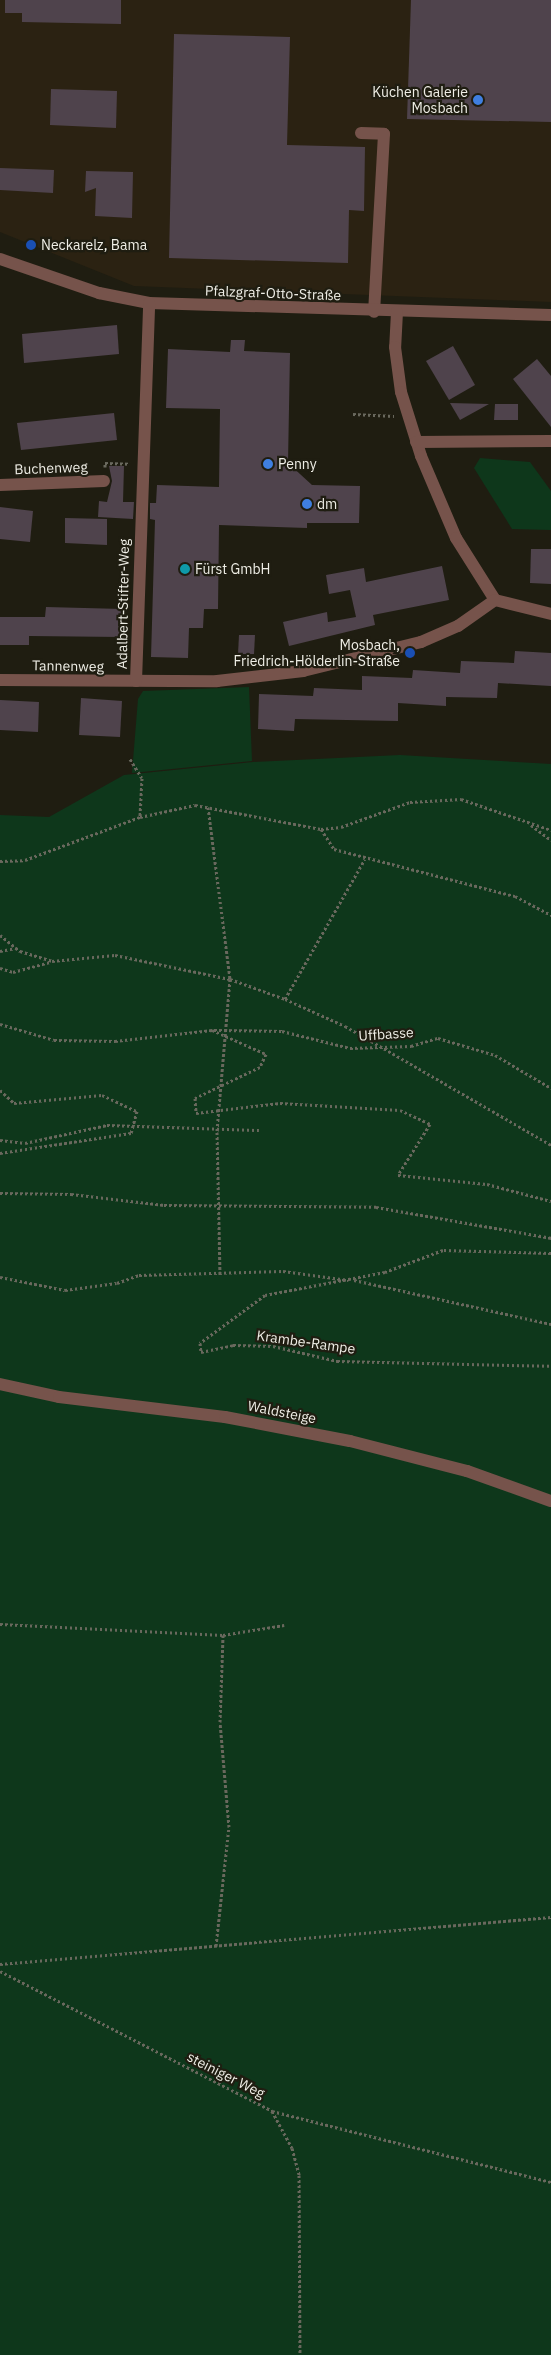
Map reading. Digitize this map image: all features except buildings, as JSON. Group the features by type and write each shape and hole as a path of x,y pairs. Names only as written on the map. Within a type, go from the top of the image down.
{"street":[{"path":"361,133 384,134 374,312"},
{"name":"Pfalzgraf-Otto-Straße","path":"0,259 99,294 149,303 374,312 551,315"},
{"name":"Adalbert-Stifter-Weg","path":"149,303 140,464 136,681 217,681 304,671 420,642 458,626 495,600"},
{"path":"397,312 395,347 401,392 416,442 456,538 495,600 551,614"},
{"path":"416,442 551,442"},
{"name":"Buchenweg","path":"0,485 104,481"},
{"name":"Tannenweg","path":"0,680 136,681"},
{"name":"Waldsteige","path":"0,1384 59,1397 225,1417 350,1440 467,1471 551,1501"}],"path":[{"path":"353,414 398,416"},
{"path":"104,481 105,463 140,464"},
{"path":"130,759 142,778 140,817"},
{"path":"0,861 25,860 140,817 185,806 208,807 321,828 341,827 410,802 461,799 551,830"},
{"path":"208,807 230,979 224,1030 217,1132 220,1275"},
{"path":"529,823 551,840"},
{"path":"321,828 334,849 365,860 515,896 551,915"},
{"path":"284,999 365,860"},
{"path":"0,935 16,948 52,961"},
{"path":"0,951 16,948"},
{"path":"0,968 13,972 52,961 116,955 230,979 284,999 381,1047 551,1145"},
{"name":"Uffbasse","path":"0,1024 54,1040 115,1042 212,1030 282,1031 350,1048 410,1046 438,1038 495,1055 551,1088"},
{"path":"212,1030 266,1054 260,1067 195,1098 196,1113 280,1103 400,1110 430,1124 398,1176 488,1184 551,1200"},
{"path":"0,1090 14,1103 102,1095 137,1111 131,1133 0,1153"},
{"path":"0,1140 25,1143 107,1125 217,1132 259,1130"},
{"path":"0,1193 71,1194 164,1205 219,1204 376,1207 551,1238"},
{"name":"Krambe-Rampe","path":"551,1253 443,1250 350,1280 265,1295 200,1343 201,1352 233,1344 273,1346 337,1361 551,1366"},
{"path":"0,1277 65,1290 117,1283 139,1275 220,1275 283,1271 350,1280 551,1324"},
{"path":"0,1624 223,1635 284,1625"},
{"path":"216,1946 229,1827 220,1722 223,1635"},
{"path":"0,1964 551,1917"},
{"name":"steiniger Weg","path":"0,1972 272,2111 292,2148 299,2175 300,2355"},
{"path":"272,2111 551,2182"}],"shaded area":[{"path":"0,0 551,0 551,302 134,286 0,232"}],"green space":[{"path":"480,458 530,462 551,491 551,530 512,529 474,468"},
{"path":"249,687 252,761 132,773 138,699 143,691"},
{"path":"400,755 551,764 551,2355 0,2355 0,815 49,817 124,775 253,762"}],"place":[{"name":"Küchen Galerie Mosbach","path":"478,100"},
{"name":"Neckarelz, Bama","path":"31,245"},
{"name":"Penny","path":"268,464"},
{"name":"dm","path":"307,504"},
{"name":"Fürst GmbH","path":"185,569"},
{"name":"Mosbach, Friedrich-Hölderlin-Straße","path":"410,653"}]}
